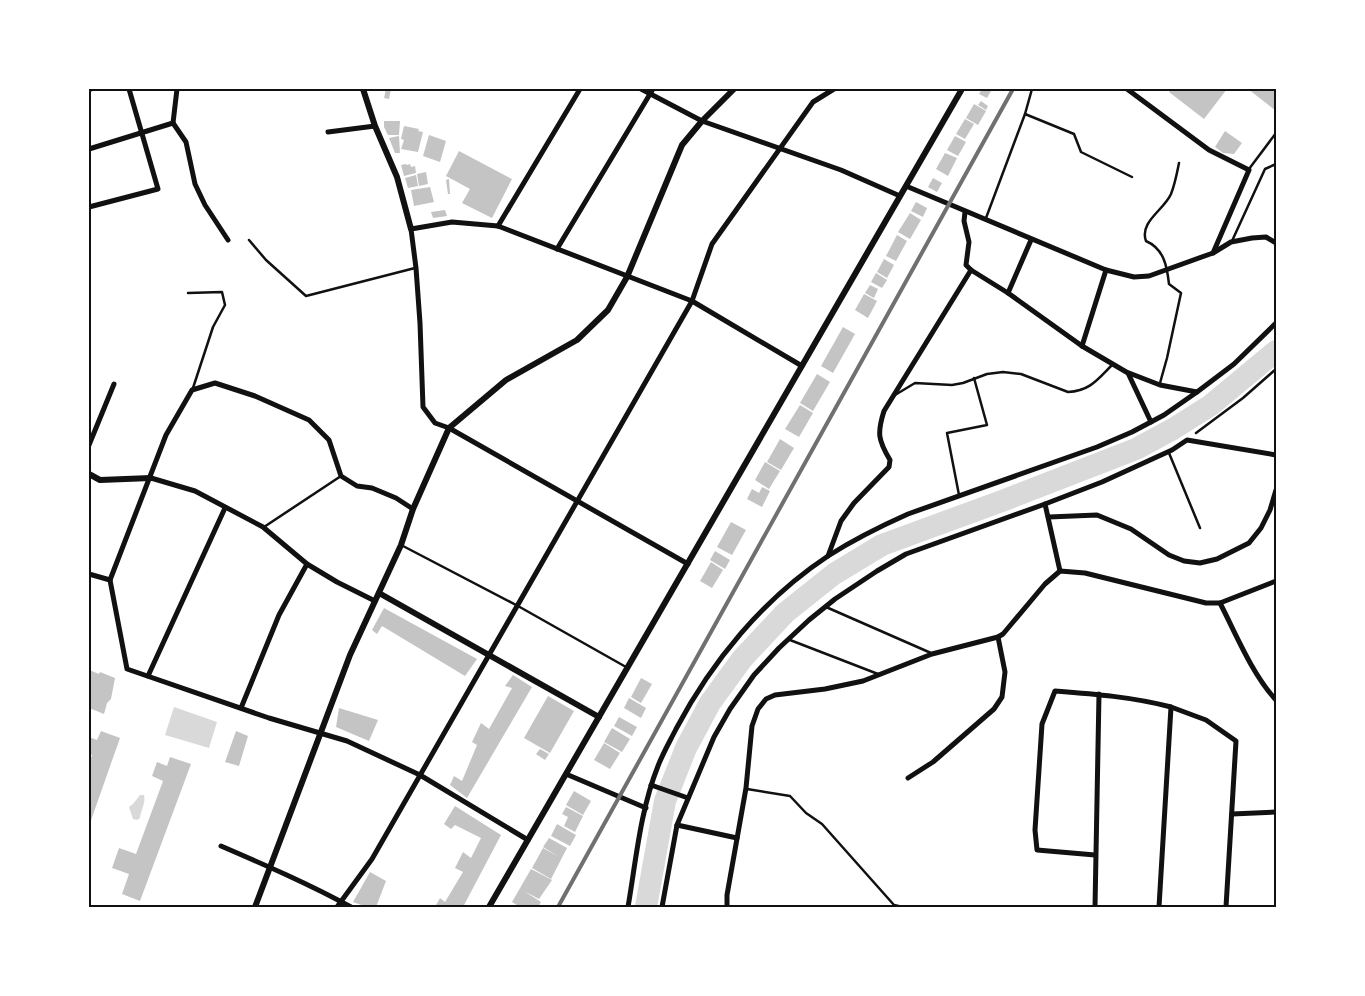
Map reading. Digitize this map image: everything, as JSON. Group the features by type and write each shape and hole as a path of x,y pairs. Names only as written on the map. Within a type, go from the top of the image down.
{"street":[{"path":"89,207 158,189 129,89"},
{"path":"177,89 173,123 186,142 198,191 228,240"},
{"path":"363,89 375,126 397,177 411,229 420,323 423,407 434,423 449,428 688,564"},
{"path":"498,226 580,89"},
{"path":"641,89 651,91 702,121 841,170 900,196"},
{"path":"255,907 350,655 401,545 413,509 449,428 506,380 578,340 608,310 626,277 682,146 702,121 734,89"},
{"path":"337,907 372,859 692,301 712,244 813,102 834,89"},
{"path":"489,907 962,89"},
{"path":"1127,89 1209,150 1248,170 1213,253"},
{"path":"557,249 651,91"},
{"path":"89,149 173,123"},
{"path":"328,132 375,126"},
{"path":"906,186 1106,270 1134,277 1149,276 1213,253 1232,242 1266,237 1276,243"},
{"path":"965,212 964,221 969,242 966,265 970,270 1008,293 1082,346 1128,373 1160,385 1197,392"},
{"path":"411,229 452,222 498,226 692,301 802,366"},
{"path":"1008,293 1032,240"},
{"path":"828,556 840,521 854,503 889,467 890,460 881,445 879,437 882,417 892,397 970,270"},
{"path":"1082,346 1106,270"},
{"path":"628,907 646,808 658,765 672,737 713,668 728,648 776,597 828,556 901,517 1097,447 1151,422 1197,392 1234,364 1276,323"},
{"path":"1128,373 1151,422"},
{"path":"89,445 114,384"},
{"path":"413,509 396,498 372,488 356,486 341,476 329,440 309,420 255,396 216,384 192,390 166,435 110,580 127,669 241,708 347,741 420,775 528,840"},
{"path":"662,907 677,825 686,797 701,771 714,737 730,709 754,675 788,639 825,607 877,571 906,554 1102,482 1187,440 1276,454"},
{"path":"89,474 100,480 151,478 195,491 263,527 307,564 375,601"},
{"path":"1049,517 1097,516 1131,530 1169,555 1184,561 1200,564 1217,559 1249,543 1261,528 1270,510 1276,490"},
{"path":"1045,504 1060,571"},
{"path":"148,676 225,508"},
{"path":"241,708 279,615 307,564"},
{"path":"726,907 736,838 746,788 752,726 758,709 766,699 775,695 863,682 932,654 998,637 1003,634 1045,584 1060,571 1085,573 1206,603 1220,603 1276,581"},
{"path":"89,574 110,580"},
{"path":"379,593 599,717"},
{"path":"1220,603 1253,666 1276,700"},
{"path":"908,778 933,762 994,709 1002,697 1005,672 998,637"},
{"path":"1095,855 1037,850 1035,830 1042,724 1055,691 1099,694 1170,707 1206,720 1236,741 1226,907"},
{"path":"1095,907 1099,694"},
{"path":"1159,907 1170,707"},
{"path":"566,774 646,808"},
{"path":"653,786 686,797"},
{"path":"1232,814 1276,812"},
{"path":"677,825 736,838"},
{"path":"221,846 271,867 351,907"}],"lane":[{"path":"985,220 1025,114 1032,89"},
{"path":"1025,114 1074,134 1081,152 1132,176"},
{"path":"1248,170 1276,133"},
{"path":"1160,385 1181,293 1168,284 1168,268 1160,251 1155,245 1146,241 1144,235 1145,228 1165,206 1172,193 1179,163"},
{"path":"1232,242 1265,169 1276,164"},
{"path":"249,240 266,260 306,296 416,268"},
{"path":"188,293 222,292 226,305 213,327 192,390"},
{"path":"892,397 915,383 952,385 987,374 1003,372 1020,374 1068,392 1076,392 1090,387 1112,364"},
{"path":"959,495 947,433 987,425 974,378"},
{"path":"1168,451 1200,528"},
{"path":"263,527 341,476"},
{"path":"401,545 518,606 627,668"},
{"path":"825,607 932,654"},
{"path":"788,639 880,675"},
{"path":"746,788 790,796 806,812 822,824 894,905 903,907"}],"path":[{"path":"1187,440 1243,398 1276,369"}],"shaded area":[{"path":"174,707 217,722 209,748 165,735"},
{"path":"140,795 144,795 144,801 140,818 137,820 133,819 129,807"}],"building":[{"path":"386,89 391,89 389,99 384,98"},
{"path":"982,89 992,89 987,98 979,94"},
{"path":"1172,89 1227,89 1204,119 1169,92"},
{"path":"1248,89 1272,89 1276,92 1276,111"},
{"path":"981,101 988,106 986,110 978,105"},
{"path":"974,104 986,111 978,125 966,118"},
{"path":"965,119 974,124 965,139 956,134"},
{"path":"384,121 400,121 399,135 388,135 384,127"},
{"path":"404,126 419,129 418,131 423,132 418,152 401,149 404,140 401,139"},
{"path":"1225,131 1242,143 1234,154 1223,153 1215,147"},
{"path":"429,135 446,141 440,162 423,156"},
{"path":"399,136 400,153 395,153 389,138"},
{"path":"955,136 966,142 958,156 947,150"},
{"path":"459,151 512,179 492,218 462,203 470,189 446,176"},
{"path":"945,153 957,158 948,176 936,169"},
{"path":"410,164 411,167 415,166 416,173 404,176 401,165"},
{"path":"426,172 428,184 419,186 417,174"},
{"path":"416,175 418,186 408,188 405,178"},
{"path":"933,178 942,183 937,192 928,187"},
{"path":"449,179 450,194 448,194 446,180"},
{"path":"430,187 434,202 414,206 411,190"},
{"path":"916,202 927,208 923,217 911,211"},
{"path":"445,210 447,216 433,218 431,212"},
{"path":"910,213 921,220 910,239 898,232"},
{"path":"897,235 907,241 896,261 886,256"},
{"path":"884,259 894,265 887,278 877,272"},
{"path":"876,273 887,280 882,288 871,282"},
{"path":"870,285 878,289 874,298 865,293"},
{"path":"864,294 877,301 868,318 855,310"},
{"path":"843,327 855,334 833,373 821,366"},
{"path":"817,374 830,382 813,411 800,403"},
{"path":"800,405 813,413 799,437 785,429"},
{"path":"780,439 794,448 781,470 767,462"},
{"path":"765,462 780,471 769,489 755,480"},
{"path":"762,487 770,491 762,507 747,499 752,489 759,493"},
{"path":"731,522 746,530 732,555 717,547"},
{"path":"715,551 730,560 725,569 710,560"},
{"path":"711,562 723,570 712,588 700,581"},
{"path":"384,608 477,659 465,676 382,626 377,634 372,630"},
{"path":"89,670 115,678 111,699 107,703 104,714 89,708"},
{"path":"513,675 532,687 467,798 450,785 454,776 462,781 477,745 472,742 481,723 489,729 512,688 505,686"},
{"path":"641,678 652,684 641,703 631,697"},
{"path":"548,696 574,711 550,753 524,738"},
{"path":"629,698 646,708 641,718 624,708"},
{"path":"339,708 378,720 369,741 336,727"},
{"path":"619,717 637,727 632,736 614,726"},
{"path":"612,728 630,739 622,752 604,742"},
{"path":"101,731 120,738 89,826 89,763 92,755 89,753 89,737 97,740"},
{"path":"236,731 248,736 239,766 225,762"},
{"path":"604,743 620,753 610,769 594,760"},
{"path":"540,749 549,754 545,760 536,754"},
{"path":"170,757 191,764 140,901 122,894 129,874 112,868 119,848 136,854 163,781 152,776 157,762 167,766"},
{"path":"574,791 591,801 583,815 566,805"},
{"path":"455,806 501,835 463,907 435,907 440,898 445,902 463,872 455,868 463,852 471,858 481,838 455,825 451,829 444,824"},
{"path":"566,807 583,816 575,832 564,826 568,817 562,814"},
{"path":"557,824 576,835 570,846 551,836"},
{"path":"549,838 567,848 551,879 532,868 543,848 559,857 543,847"},
{"path":"531,869 552,880 539,899 524,891 541,902 538,907 520,907 512,902"},
{"path":"370,872 386,881 376,907 367,907 353,902"}],"waterway":[{"path":"646,907 665,801 686,748 710,703 742,659 785,613 834,574 882,545 1136,449 1211,405 1276,351"}],"railway":[{"path":"558,907 1013,89"}]}
